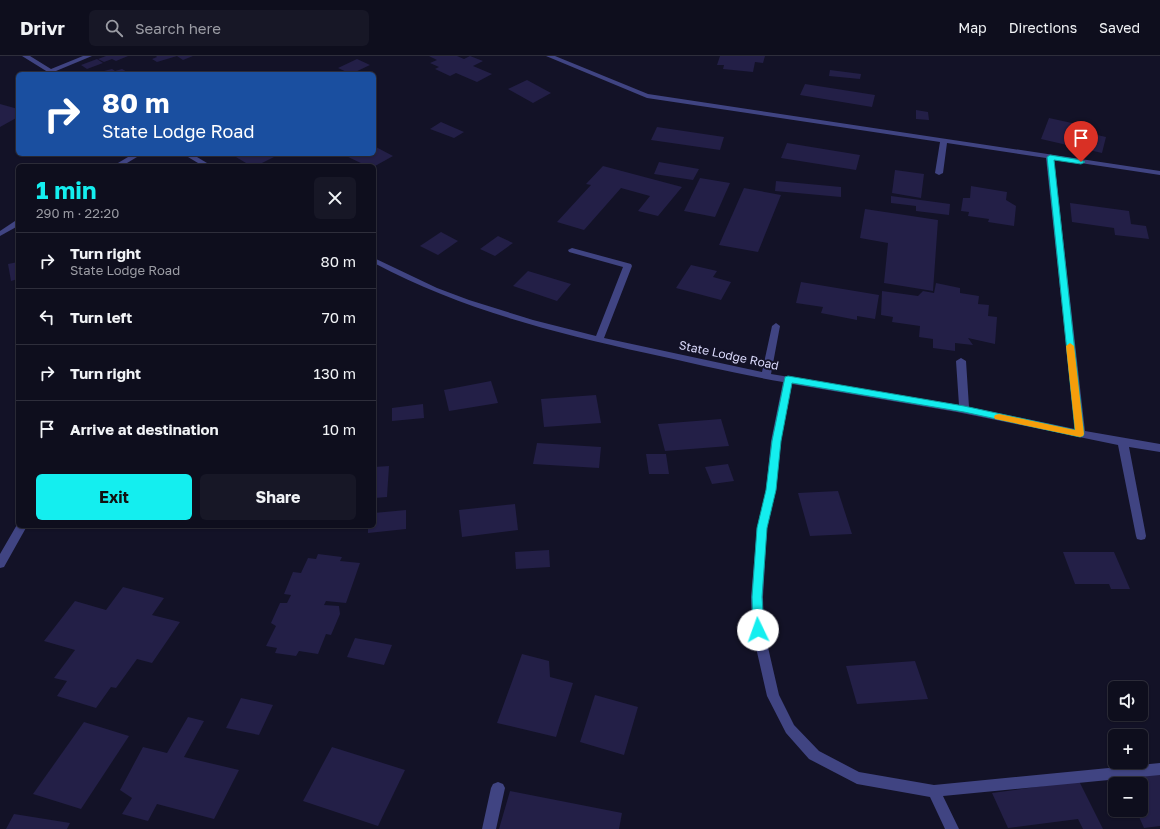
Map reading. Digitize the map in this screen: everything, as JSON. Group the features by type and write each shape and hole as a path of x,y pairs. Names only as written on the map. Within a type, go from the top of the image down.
{"street":[{"path":"25,56 53,72 89,56"},
{"path":"549,56 646,96 1160,173"},
{"path":"939,173 944,140"},
{"path":"120,164 134,156"},
{"path":"190,156 204,164"},
{"path":"1050,157 1080,434"},
{"path":"0,234 16,224"},
{"path":"572,250 628,266 599,339"},
{"name":"State Lodge Road","path":"376,261 430,288 475,306 528,322 599,339 766,375 964,409 1123,443 1160,448"},
{"path":"766,375 776,326"},
{"path":"961,361 964,409"},
{"path":"788,379 776,441 771,490 762,528 757,597 758,630 774,696 790,729 814,755 857,778 934,791 1160,769"},
{"path":"1123,443 1141,536"},
{"path":"0,564 21,528"},
{"path":"489,829 498,788"},
{"path":"934,791 952,829"}],"building":[{"path":"106,56 128,56 116,61 112,59 104,62 98,59"},
{"path":"156,56 177,56 157,62 152,59 157,57"},
{"path":"177,56 193,56 183,60"},
{"path":"429,56 457,56 464,59 470,56 483,61 473,66 492,74 477,82 456,73 450,76 435,69 439,67 430,63 437,60"},
{"path":"720,56 765,56 763,63 755,62 753,72 723,69 724,65 717,65"},
{"path":"97,59 103,63 87,69 81,65"},
{"path":"357,59 370,65 355,72 347,72 338,68"},
{"path":"112,69 115,71 122,69 127,72 100,72"},
{"path":"830,70 861,74 860,79 829,76"},
{"path":"527,80 551,93 533,103 508,89"},
{"path":"805,84 875,95 872,107 800,95"},
{"path":"0,104 16,108 16,118 0,127"},
{"path":"916,110 928,112 929,120 916,119"},
{"path":"1049,118 1081,125 1079,131 1106,137 1102,153 1041,139"},
{"path":"441,122 464,132 454,138 430,129"},
{"path":"657,127 724,137 720,150 651,140"},
{"path":"787,143 860,155 856,170 781,158"},
{"path":"376,147 393,156 376,165 376,164 363,164 346,156 376,156"},
{"path":"234,156 276,156 260,164 248,164"},
{"path":"659,162 699,169 693,180 654,174"},
{"path":"603,166 682,187 658,216 638,211 650,196 621,188 584,230 557,222 591,185 586,184"},
{"path":"895,170 924,174 921,198 892,193"},
{"path":"700,178 730,183 715,217 684,211"},
{"path":"776,181 841,187 841,197 775,191"},
{"path":"971,186 1007,192 1006,200 1016,206 1014,226 988,222 989,219 968,216 969,212 961,211 963,198 970,198"},
{"path":"744,188 781,195 758,252 719,245"},
{"path":"891,196 950,204 949,215 916,211 916,206 891,203"},
{"path":"1070,203 1129,211 1131,224 1146,226 1149,239 1115,235 1114,228 1072,222"},
{"path":"865,209 938,220 933,291 884,283 888,243 860,238"},
{"path":"441,232 458,241 438,255 420,246"},
{"path":"498,236 513,243 495,256 480,249"},
{"path":"16,262 16,280 11,281 8,264"},
{"path":"691,265 717,271 713,277 731,282 721,300 676,288"},
{"path":"528,271 571,284 557,301 513,286"},
{"path":"801,282 879,295 875,319 857,316 857,320 821,313 823,307 796,303"},
{"path":"936,283 960,288 960,293 979,296 978,304 989,305 988,316 997,317 995,344 968,338 973,345 955,343 955,351 933,348 933,339 919,337 920,326 892,322 893,317 881,315 882,291 918,296 923,291 934,293"},
{"path":"491,381 498,403 449,411 444,390"},
{"path":"596,395 601,423 544,427 541,399"},
{"path":"423,404 424,418 392,421 392,408"},
{"path":"721,419 729,446 665,451 658,424"},
{"path":"537,443 601,447 599,468 533,464"},
{"path":"646,454 666,454 669,474 649,474"},
{"path":"728,464 734,481 712,484 705,467"},
{"path":"389,466 387,497 376,498 376,467"},
{"path":"838,491 852,534 810,536 798,493"},
{"path":"515,504 518,530 462,537 459,510"},
{"path":"406,510 406,529 368,533 368,528 376,528 376,513"},
{"path":"549,550 550,567 516,569 515,552"},
{"path":"1063,552 1114,552 1130,589 1111,589 1109,584 1075,584"},
{"path":"318,554 342,557 340,561 360,563 346,603 326,601 324,605 339,606 340,614 331,635 326,634 318,654 299,651 296,656 275,653 277,648 266,646 276,626 271,623 280,603 287,603 291,595 284,594 293,572 301,573 308,558 316,559"},
{"path":"123,587 164,598 152,615 180,622 152,663 137,659 116,688 111,687 96,708 57,696 67,681 54,678 75,650 44,641 75,601 106,610"},
{"path":"355,638 392,645 384,665 347,657"},
{"path":"522,654 549,661 550,677 573,683 556,737 497,723"},
{"path":"915,661 928,699 857,704 846,666"},
{"path":"595,695 638,707 624,755 580,742"},
{"path":"241,698 273,705 259,735 226,728"},
{"path":"188,717 204,721 184,757 239,770 214,819 157,804 148,821 122,814 132,798 120,790 143,747 167,753"},
{"path":"84,722 129,736 81,809 33,794"},
{"path":"332,747 405,770 378,826 303,801"},
{"path":"1160,773 1160,826 1144,828 1139,817 1148,817 1148,777 1120,776"},
{"path":"1079,781 1103,829 1083,829 1078,819 1008,828 992,793"},
{"path":"510,791 622,813 619,829 499,829"},
{"path":"14,814 70,823 67,829 6,829"}],"slow traffic":[{"path":"999,417 1080,434 1070,346"}],"route":[{"path":"758,630 757,597 762,528 771,490 776,441 788,379 964,409 1080,434 1050,157 1081,162"}]}
